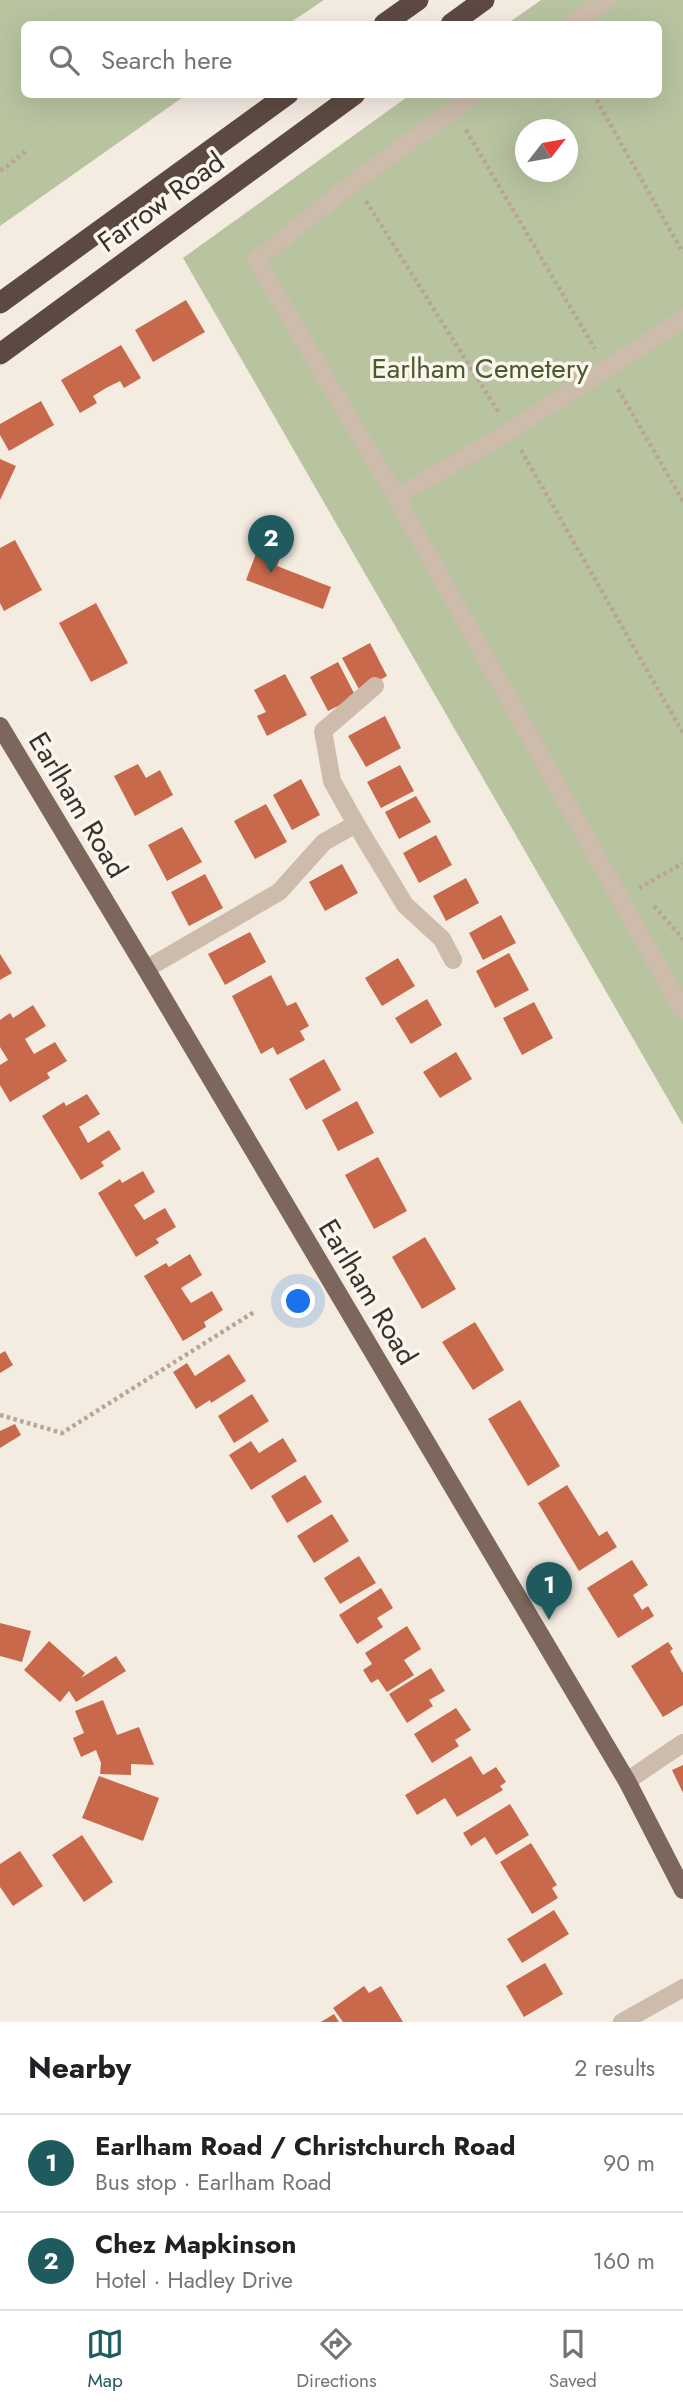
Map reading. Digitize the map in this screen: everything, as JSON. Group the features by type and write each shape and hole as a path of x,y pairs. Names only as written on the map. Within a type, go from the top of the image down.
{"highway":[{"path":"388,21 418,0"},
{"path":"455,21 484,0"},
{"name":"Farrow Road","path":"0,303 282,98"},
{"name":"Farrow Road","path":"0,354 350,98"}],"main road":[{"name":"Earlham Road","path":"0,726 626,1781 683,1891"}],"street":[{"path":"576,21 607,0"},
{"path":"470,98 354,182 256,260 396,496 683,1012"},
{"path":"396,496 510,431 683,319"},
{"path":"374,686 323,731 332,781 405,905 442,939 453,960"},
{"path":"146,969 279,892 324,842 356,824"},
{"path":"626,1781 683,1743"},
{"path":"622,2022 683,1988"}],"path":[{"path":"595,98 683,253"},
{"path":"454,110 683,501"},
{"path":"0,170 5,169 27,150"},
{"path":"354,182 510,431 683,733"},
{"path":"620,900 683,863"},
{"path":"638,888 683,939"},
{"path":"0,1415 62,1433 254,1312"}],"green space":[{"path":"0,0 324,0 292,21 21,21 21,98 182,98 0,226"},
{"name":"Earlham Cemetery","path":"541,0 683,0 683,1125 183,258 406,98 662,98 662,21 511,21"}],"building":[{"path":"186,300 205,332 153,362 135,330"},
{"path":"121,345 141,378 124,388 120,381 106,388 93,396 97,403 80,413 61,380"},
{"path":"41,401 54,425 9,451 0,435 0,424"},
{"path":"0,459 16,466 0,500"},
{"path":"262,538 284,547 277,566 331,587 323,609 246,580"},
{"path":"15,540 42,590 4,611 0,603 0,548"},
{"path":"96,603 128,663 91,682 59,623"},
{"path":"370,643 387,676 360,691 342,658"},
{"path":"338,662 356,697 328,711 310,677"},
{"path":"285,674 307,715 267,736 257,716 266,712 254,690"},
{"path":"385,716 401,748 366,767 348,736"},
{"path":"138,764 146,778 160,770 173,795 135,816 114,776"},
{"path":"400,765 414,791 381,808 367,782"},
{"path":"301,779 320,815 292,830 273,795"},
{"path":"416,796 431,822 399,839 385,812"},
{"path":"266,804 287,842 255,859 234,821"},
{"path":"182,827 202,862 167,881 148,845"},
{"path":"436,835 452,865 419,883 403,853"},
{"path":"342,864 358,893 325,911 309,882"},
{"path":"205,874 223,908 189,926 171,892"},
{"path":"466,878 479,903 446,921 433,896"},
{"path":"501,915 516,943 483,960 469,933"},
{"path":"250,932 266,962 225,985 208,954"},
{"path":"509,953 529,990 495,1008 476,971"},
{"path":"0,954 12,973 0,980"},
{"path":"398,958 415,986 382,1006 365,978"},
{"path":"271,975 287,1006 296,1002 309,1026 300,1031 305,1040 277,1055 273,1047 261,1054 232,996"},
{"path":"427,999 442,1025 411,1044 395,1018"},
{"path":"534,1002 553,1038 522,1055 503,1018"},
{"path":"33,1005 46,1026 25,1039 34,1054 55,1042 67,1061 47,1073 50,1078 10,1102 0,1085 0,1065 8,1060 0,1047 0,1020 10,1013 13,1018"},
{"path":"456,1052 472,1079 440,1098 423,1072"},
{"path":"324,1059 341,1090 306,1110 289,1079"},
{"path":"87,1094 100,1114 79,1127 88,1143 109,1130 121,1149 101,1162 104,1166 81,1180 42,1116 64,1102 66,1106"},
{"path":"357,1101 374,1133 338,1151 322,1120"},
{"path":"378,1157 407,1211 374,1229 345,1175"},
{"path":"143,1171 155,1192 134,1205 144,1220 165,1208 176,1227 156,1239 159,1243 136,1257 98,1193 120,1179 122,1183"},
{"path":"425,1237 456,1289 422,1309 392,1257"},
{"path":"190,1254 202,1275 181,1288 191,1303 212,1291 223,1310 204,1322 206,1327 183,1341 144,1276 166,1263 169,1267"},
{"path":"475,1322 504,1370 473,1390 442,1342"},
{"path":"5,1351 13,1365 0,1373 0,1354"},
{"path":"229,1354 246,1381 196,1409 173,1372 187,1363 195,1376"},
{"path":"252,1394 269,1421 234,1443 218,1416"},
{"path":"520,1400 560,1466 528,1486 488,1419"},
{"path":"15,1424 21,1435 0,1448 0,1431"},
{"path":"283,1438 297,1461 251,1490 229,1455 251,1441 259,1453"},
{"path":"305,1475 322,1502 287,1523 271,1496"},
{"path":"567,1485 599,1536 607,1531 617,1547 579,1571 538,1503"},
{"path":"332,1514 349,1541 314,1563 297,1536"},
{"path":"359,1556 376,1583 340,1604 324,1578"},
{"path":"632,1560 648,1585 633,1595 642,1610 648,1606 654,1616 618,1638 587,1588"},
{"path":"381,1588 393,1608 377,1618 383,1627 357,1644 339,1615"},
{"path":"0,1623 31,1631 22,1662 0,1656"},
{"path":"407,1626 421,1649 404,1660 414,1675 387,1692 378,1679 371,1683 363,1670 372,1664 365,1653"},
{"path":"49,1641 85,1673 81,1678 116,1656 126,1671 76,1702 69,1691 60,1702 24,1670"},
{"path":"668,1642 673,1649 670,1651 683,1673 683,1705 663,1717 631,1666"},
{"path":"431,1668 445,1691 429,1700 433,1706 407,1723 389,1694"},
{"path":"103,1700 117,1735 139,1727 154,1765 131,1764 131,1775 100,1774 101,1763 96,1750 81,1757 73,1738 84,1733 75,1711"},
{"path":"456,1708 471,1730 455,1740 459,1746 432,1763 414,1734"},
{"path":"471,1756 483,1775 496,1767 506,1782 500,1786 503,1790 457,1817 445,1798 417,1815 405,1795"},
{"path":"683,1765 683,1793 672,1770"},
{"path":"99,1776 159,1798 143,1841 82,1818"},
{"path":"510,1804 529,1835 496,1855 485,1837 471,1846 463,1833"},
{"path":"82,1835 113,1882 84,1902 52,1855"},
{"path":"531,1843 557,1885 552,1888 558,1898 532,1914 500,1862"},
{"path":"20,1851 43,1886 13,1906 0,1887 0,1864"},
{"path":"554,1910 569,1934 522,1963 507,1939"},
{"path":"545,1963 563,1994 524,2017 506,1986"},
{"path":"364,1986 369,1993 381,1986 403,2022 343,2022 333,2008"},
{"path":"334,2014 339,2022 321,2022"}],"place":[{"name":"Chez Mapkinson","path":"271,573"},
{"name":"Earlham Road / Christchurch Road","path":"549,1620"}]}
